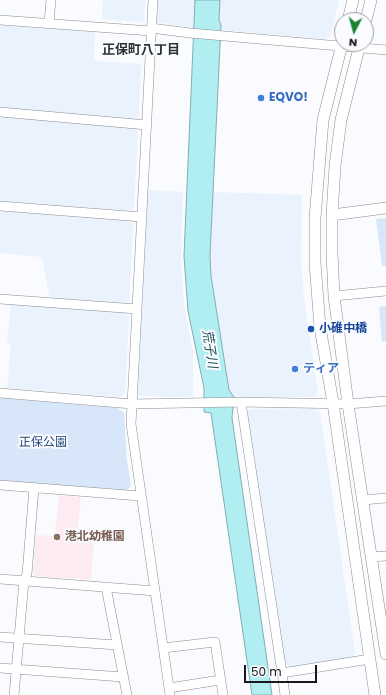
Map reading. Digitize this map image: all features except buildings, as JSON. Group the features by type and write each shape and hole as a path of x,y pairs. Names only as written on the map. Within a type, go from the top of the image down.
{"street":[{"path":"49,23 51,0"},
{"path":"153,0 131,424 140,496 170,692 220,680"},
{"path":"350,12 353,0"},
{"path":"368,12 371,0"},
{"path":"0,20 151,29 334,44"},
{"path":"374,48 386,50"},
{"path":"340,52 323,120 317,175 315,263 320,327 333,404 375,695"},
{"path":"358,52 341,120 335,166 332,215 334,296 348,404 386,654"},
{"path":"0,112 147,125"},
{"path":"0,206 142,217"},
{"path":"332,215 386,208"},
{"path":"334,296 386,291"},
{"path":"0,299 137,309"},
{"path":"0,393 132,404 237,402 348,404 386,401"},
{"path":"237,402 285,695"},
{"path":"0,485 140,496"},
{"path":"14,695 24,581 27,574 34,488"},
{"path":"363,500 386,498"},
{"path":"371,557 386,556"},
{"path":"0,579 155,590"},
{"path":"106,587 127,695"},
{"path":"0,637 117,646"},
{"path":"163,648 215,642 223,695"},
{"path":"282,673 370,659"},
{"path":"0,668 124,677"}],"shaded area":[{"path":"103,0 145,0 144,20 140,22 102,19"},
{"path":"158,0 195,0 193,28 157,22"},
{"path":"220,0 339,0 336,12 334,12 334,21 330,37 325,39 221,30 219,20"},
{"path":"0,25 95,32 94,61 141,64 139,117 136,120 0,109"},
{"path":"0,115 136,127 138,131 134,208 131,211 0,201"},
{"path":"148,190 183,192 181,257 184,305 193,353 193,397 140,396 138,394"},
{"path":"213,192 302,195 301,260 304,299 318,391 315,397 234,397 229,390 211,276 210,255"},
{"path":"0,211 130,221 133,225 129,301 124,305 50,299 42,257 0,253"},
{"path":"11,303 125,311 129,319 125,394 120,397 7,388 11,344 7,344"},
{"path":"315,408 320,412 355,653 353,657 289,667 283,662 247,413 251,409"},
{"name":"港北幼稚園","path":"59,495 81,497 77,538 94,540 91,580 36,576 33,572 36,535 55,536"}],"green space":[{"path":"386,218 386,266 382,266 376,219"},
{"path":"386,306 386,341 382,342 379,307"},
{"name":"正保公園","path":"0,398 118,408 124,413 127,460 131,486 126,491 0,481"}],"water":[{"name":"荒子川","path":"195,0 220,0 219,20 221,25 210,255 211,276 229,390 234,397 232,418 272,695 252,695 211,413 204,412 204,388 188,311 184,256"}],"place":[{"name":"EQVO!","path":"261,98"},
{"name":"小碓中橋","path":"311,329"},
{"name":"ティア","path":"295,369"},
{"name":"港北幼稚園","path":"57,537"}],"district":[{"name":"正保町八丁目","path":"141,51"}]}
